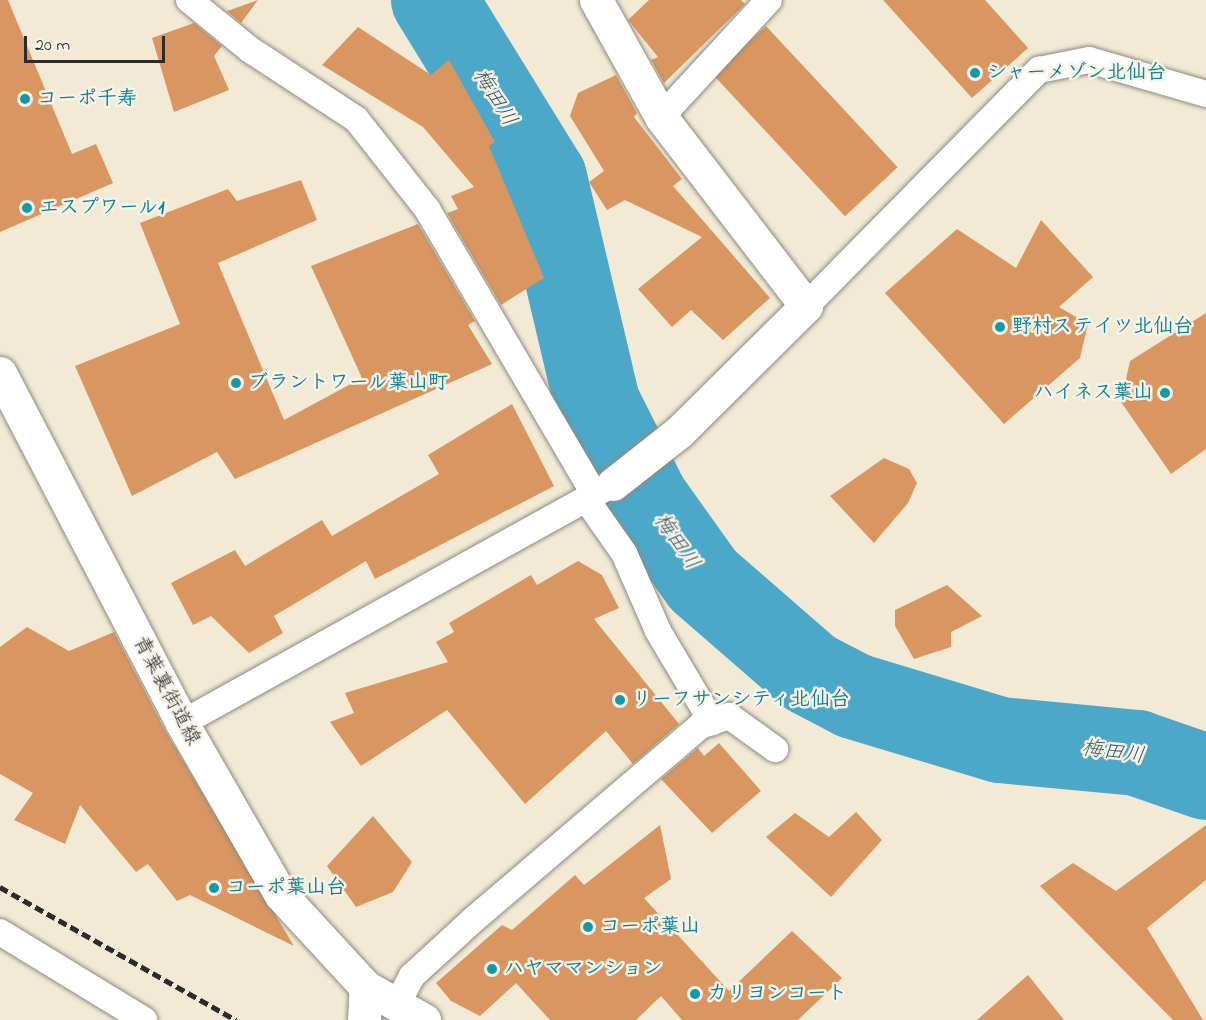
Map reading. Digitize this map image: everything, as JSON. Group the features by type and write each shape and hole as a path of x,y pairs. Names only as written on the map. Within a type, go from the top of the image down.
{"street":[{"path":"596,0 661,117 806,306 679,432 598,493"},
{"name":"青葉裏街道線","path":"0,373 182,723 281,895 366,987 411,1012"},
{"path":"364,1020 366,987"}],"lane":[{"path":"189,0 249,49 356,119 426,209 598,493 658,630 712,722"},
{"path":"661,117 769,0"},
{"path":"806,306 1039,70 1089,60 1206,94"},
{"path":"182,723 598,493"},
{"path":"411,1012 412,976 473,920 700,726 729,716 776,749"},
{"path":"0,932 144,1020"}],"building":[{"path":"0,0 8,0 72,154 96,144 113,183 0,232"},
{"path":"258,0 241,23 227,11"},
{"path":"649,0 741,0 745,4 664,83 651,60 658,57 628,20"},
{"name":"シャーメゾン北仙台","path":"883,0 985,0 1028,48 972,98"},
{"path":"194,23 222,46 214,56 229,90 174,112 152,38"},
{"path":"766,26 898,167 845,216 713,75"},
{"path":"358,27 431,75 449,60 495,142 489,146 544,278 501,305 447,213 458,209 451,196 474,187 423,127 322,65"},
{"path":"616,75 637,113 634,117 682,179 673,186 770,298 723,340 691,310 672,327 638,289 702,237 625,200 607,210 589,182 604,171 570,116 578,93"},
{"path":"301,180 317,220 218,263 284,420 362,378 311,266 418,224 475,321 468,325 492,364 235,479 217,452 132,496 75,366 180,324 140,223 228,189 237,201"},
{"name":"野村ステイツ北仙台","path":"1041,220 1093,277 1059,307 1088,324 1080,358 1004,424 885,293 957,229 1016,268"},
{"name":"ハイネス葉山","path":"1206,313 1206,449 1171,474 1121,402 1130,361"},
{"path":"512,404 554,486 375,579 366,561 274,616 283,633 249,653 211,616 193,625 171,583 235,550 245,566 322,520 332,536 439,474 428,455"},
{"path":"884,458 909,469 917,483 908,503 874,543 830,496"},
{"path":"578,561 602,575 619,608 594,619 679,724 633,764 606,731 525,804 447,710 361,766 330,722 354,713 345,693 448,662 436,642 454,632 449,623 531,575 537,585"},
{"path":"947,585 982,616 951,632 951,647 914,659 895,626 895,610"},
{"path":"27,627 69,651 114,632 166,732 294,946 190,895 177,901 148,864 136,872 80,805 65,844 14,820 33,793 0,774 0,647"},
{"path":"719,743 761,791 712,833 661,779 698,748 704,756"},
{"path":"856,812 882,840 831,897 766,837 795,813 829,837"},
{"path":"373,816 412,862 393,892 356,907 327,866"},
{"path":"660,825 671,879 644,898 729,991 792,931 842,978 798,1020 682,1020 661,996 636,1020 550,1020 516,983 480,1016 451,1001 436,983 502,925 512,930 575,875 584,885"},
{"path":"1206,825 1206,880 1147,928 1203,1020 1173,1020 1040,886 1073,863 1116,891"},
{"path":"1028,975 1064,1020 977,1020"}],"waterway":[{"name":"梅田川","path":"434,0 544,178 597,403 646,500 703,580 810,673 854,696 1000,740 1137,753 1206,777"}],"railway":[{"path":"0,887 236,1020"}],"place":[{"name":"シャーメゾン北仙台","path":"975,73"},
{"name":"コーポ千寿","path":"25,99"},
{"name":"エスプワール1","path":"27,208"},
{"name":"野村ステイツ北仙台","path":"1000,327"},
{"name":"ブラントワール葉山町","path":"236,383"},
{"name":"ハイネス葉山","path":"1165,393"},
{"name":"リーフサンシティ北仙台","path":"620,700"},
{"name":"コーポ葉山台","path":"214,888"},
{"name":"コーポ葉山","path":"588,927"},
{"name":"ハヤママンション","path":"492,969"},
{"name":"カリヨンコート","path":"695,994"}]}
